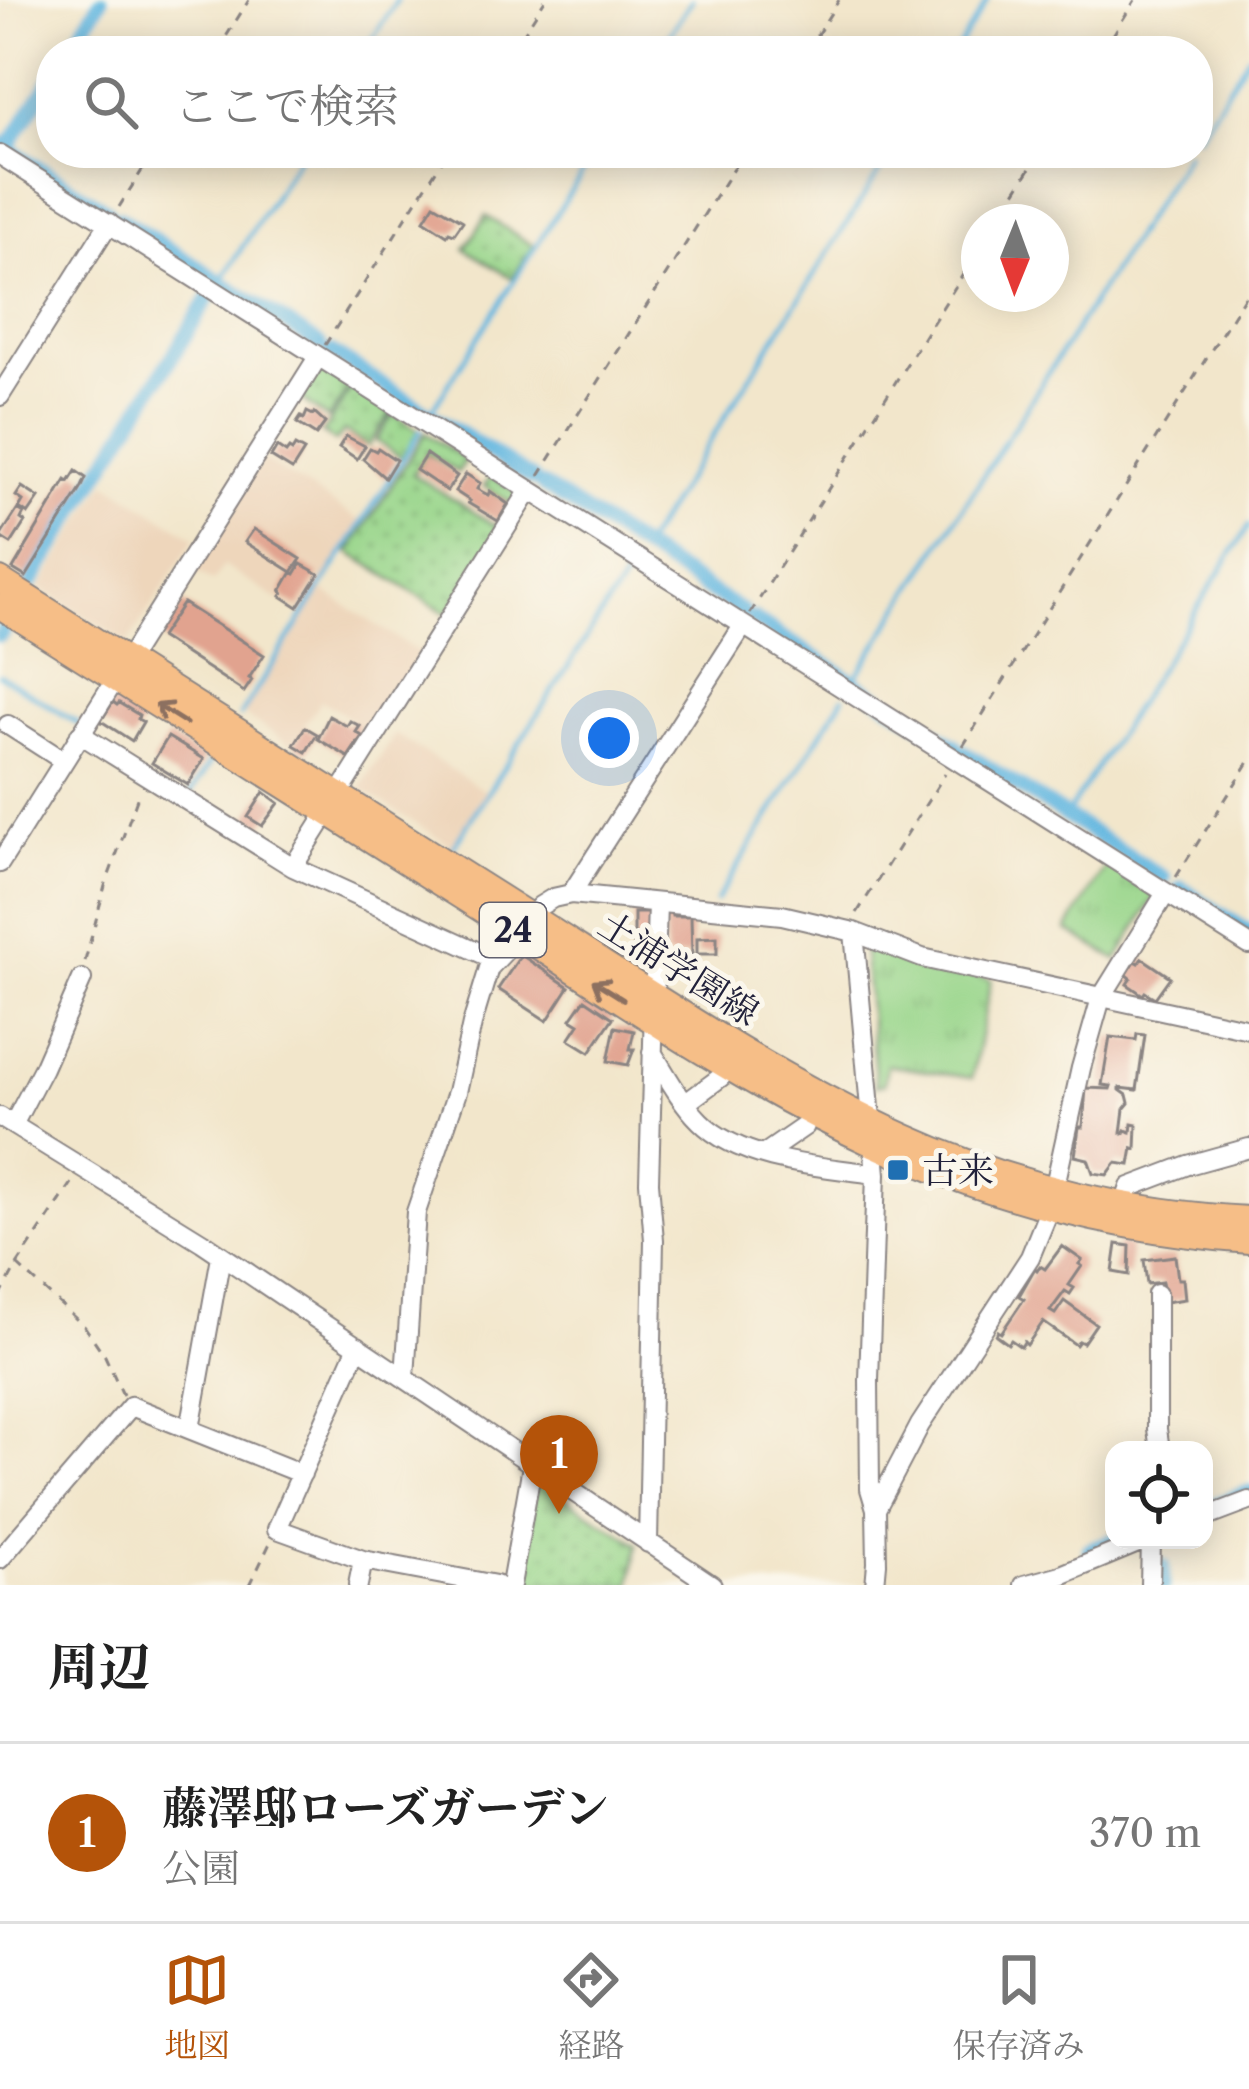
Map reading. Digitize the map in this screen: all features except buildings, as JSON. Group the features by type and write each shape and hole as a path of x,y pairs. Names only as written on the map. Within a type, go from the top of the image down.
{"main road":[{"name":"土浦学園線","path":"0,580 121,670"},
{"name":"土浦学園線","path":"0,606 121,670 653,1007 782,1075 872,1133 945,1154 1052,1198 1156,1231 1249,1240"},
{"name":"土浦学園線","path":"1052,1198 1249,1220"}],"street":[{"path":"0,155 1249,945"},
{"path":"0,395 109,224"},
{"path":"0,863 8,834 64,760 318,357"},
{"path":"293,867 530,490"},
{"path":"571,894 743,626"},
{"path":"8,725 64,760"},
{"path":"80,734 293,867 496,960"},
{"path":"876,1509 920,1425 1030,1257 1052,1198 1101,998 1166,893"},
{"path":"405,1377 416,1212 457,1092 483,987 489,968 540,906 553,898 571,894 782,915 854,932 922,958 1249,1029"},
{"path":"648,1543 653,1240 649,1182 657,903"},
{"path":"854,932 875,1174 869,1380 870,1489 876,1509 878,1563 875,1585"},
{"path":"82,979 43,1068 7,1121 358,1346 712,1585"},
{"path":"652,1052 701,1122 716,1133 763,1154 875,1174"},
{"path":"686,1103 721,1077"},
{"path":"763,1154 806,1126"},
{"path":"1124,1204 1130,1186 1249,1148"},
{"path":"190,1429 221,1256"},
{"path":"1157,1294 1159,1441"},
{"path":"358,1346 277,1529 362,1560 496,1585"},
{"path":"0,1559 130,1406 302,1474"},
{"path":"511,1585 532,1466"},
{"path":"1213,1515 1249,1501"},
{"path":"1024,1585 1126,1549"},
{"path":"1148,1549 1150,1585"},
{"path":"358,1585 362,1560"}],"path":[{"path":"226,36 249,0"},
{"path":"521,36 544,0"},
{"path":"816,36 839,0"},
{"path":"1113,36 1136,0"},
{"path":"109,224 144,168"},
{"path":"318,357 438,168"},
{"path":"530,490 734,168"},
{"path":"1007,204 1030,168"},
{"path":"743,626 961,279"},
{"path":"854,932 853,921 1249,290"},
{"path":"1166,893 1249,762"},
{"path":"82,979 105,886 146,775"},
{"path":"0,1297 83,1166"},
{"path":"17,1265 85,1327 130,1406"},
{"path":"250,1585 277,1529"}],"shaded area":[{"path":"263,459 362,522 302,615 224,566 213,582 193,570"},
{"path":"106,482 195,538 128,643 40,588"},
{"path":"322,590 421,654 370,731 321,700 291,745 243,714"},
{"path":"395,734 488,793 452,846 360,788"}],"green space":[{"path":"486,216 534,246 512,278 465,249"},
{"path":"320,365 351,385 328,419 299,398"},
{"path":"352,388 391,412 368,446 344,431 336,442 322,433"},
{"path":"393,414 420,431 402,458 376,441"},
{"path":"425,433 466,460 458,472 427,453 413,474 496,526 511,503 484,486 491,476 522,496 447,614 349,552"},
{"path":"1108,863 1156,894 1117,960 1067,930"},
{"path":"863,944 991,980 972,1078 887,1065 884,1084 876,1086"},
{"path":"537,1480 638,1544 631,1585 517,1583"}],"waterway":[{"path":"78,36 101,0"},
{"path":"374,36 397,0"},
{"path":"669,36 692,0"},
{"path":"965,36 988,0"},
{"path":"1213,112 1249,55"},
{"path":"8,147 36,103"},
{"path":"0,143 36,166"},
{"path":"40,168 108,211"},
{"path":"221,281 292,168"},
{"path":"429,415 585,168"},
{"path":"642,549 882,168"},
{"path":"853,682 1178,168"},
{"path":"120,218 319,344"},
{"path":"32,582 208,299"},
{"path":"331,352 533,479"},
{"path":"240,716 421,430"},
{"path":"542,485 743,612"},
{"path":"1066,816 1249,526"},
{"path":"453,847 633,565"},
{"path":"754,619 956,746"},
{"path":"0,635 4,629"},
{"path":"0,675 79,724"},
{"path":"716,901 844,697"},
{"path":"964,752 1164,878"},
{"path":"191,793 212,759"},
{"path":"1181,888 1249,932"},
{"path":"1213,1505 1249,1492"},
{"path":"1089,1549 1105,1543"},
{"path":"1163,1566 1163,1585"}],"place":[{"name":"古来","path":"898,1170"},
{"name":"藤澤邸ローズガーデン","path":"559,1514"}]}
